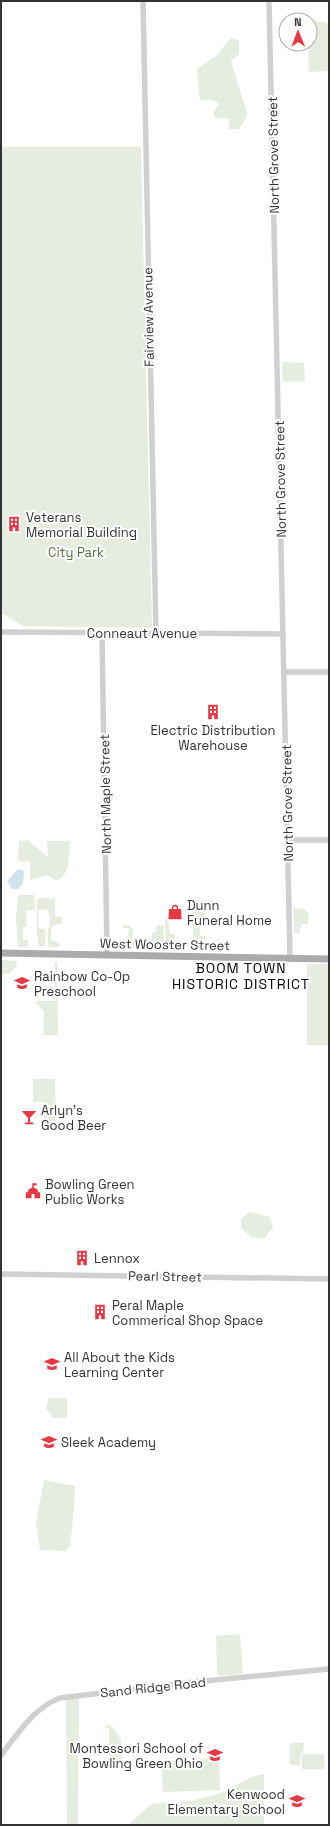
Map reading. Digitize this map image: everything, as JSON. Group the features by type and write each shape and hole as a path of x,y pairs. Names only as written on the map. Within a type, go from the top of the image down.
{"main road":[{"name":"West Wooster Street","path":"1,953 329,959"}],"street":[{"name":"Fairview Avenue","path":"143,1 156,633"},
{"name":"North Grove Street","path":"269,1 290,958"},
{"name":"Conneaut Avenue","path":"1,632 283,634"},
{"name":"North Maple Street","path":"102,633 107,955"},
{"path":"284,672 329,672"},
{"path":"287,840 329,840"},
{"name":"Pearl Street","path":"1,1274 329,1279"},
{"name":"Sand Ridge Road","path":"1,1755 35,1713 47,1704 60,1698 329,1668"}],"green space":[{"path":"318,22 326,22 329,26 329,71 309,72 308,52 318,52"},
{"path":"231,38 239,40 239,54 231,61 247,113 246,118 239,129 228,129 230,119 215,118 213,112 219,104 213,100 200,100 197,69 216,56"},
{"name":"City Park","path":"1,147 141,147 152,628 23,626 1,613"},
{"path":"282,362 304,363 305,381 283,382"},
{"path":"28,840 48,857 47,841 70,841 68,868 61,879 55,880 48,875 30,880 30,861 18,861 19,841"},
{"path":"18,895 34,895 35,910 26,910 27,927 23,927 23,940 28,940 28,947 18,947 16,918"},
{"path":"192,898 195,901 212,900 211,905 204,906 204,921 200,922 200,936 205,936 205,949 193,949"},
{"path":"37,899 55,899 55,916 62,917 62,924 55,924 55,926 52,926 51,940 59,943 59,947 49,947 48,930 50,917 46,909 38,910 39,929 45,929 45,946 39,947 37,933"},
{"path":"293,906 296,909 302,908 308,912 308,924 301,924 300,933 294,933"},
{"path":"165,918 168,918 170,934 175,934 175,949 166,949"},
{"path":"123,925 131,926 131,929 133,928 132,940 141,941 141,948 124,948 122,946 122,941 128,941 129,928 123,928"},
{"path":"157,925 164,926 163,949 151,949 152,933 156,932"},
{"path":"1,960 17,961 16,967 10,973 1,975"},
{"path":"55,962 57,962 58,1035 41,1035 44,1033 44,1011 36,1004 36,1001 55,1001"},
{"path":"307,964 329,964 329,1045 307,1045"},
{"path":"33,1079 55,1079 56,1129 44,1130 43,1102 33,1102"},
{"path":"249,1212 270,1217 273,1227 264,1239 251,1237 241,1228 241,1219"},
{"path":"49,1398 67,1398 67,1418 53,1418 46,1408"},
{"path":"44,1480 75,1486 70,1546 65,1551 40,1550 36,1522"},
{"path":"240,1634 243,1674 219,1676 217,1671 216,1636"},
{"path":"79,1697 78,1825 67,1825 66,1699"},
{"path":"107,1725 112,1726 121,1740 122,1762 109,1761 109,1728 104,1728"},
{"path":"290,1743 304,1743 300,1765 291,1765 289,1763"},
{"path":"302,1754 324,1754 324,1769 302,1769"},
{"path":"219,1758 220,1790 163,1792 161,1761"},
{"path":"264,1774 264,1825 128,1825 151,1804 191,1801 221,1793 251,1777"}],"water":[{"path":"18,869 24,871 23,884 18,889 12,889 7,881"}],"place":[{"name":"Veterans Memorial Building","path":"14,524"},
{"name":"Electric Distribution Warehouse","path":"213,712"},
{"name":"Dunn Funeral Home","path":"175,912"},
{"name":"Rainbow Co-Op Preschool","path":"22,983"},
{"name":"Arlyn's Good Beer","path":"29,1117"},
{"name":"Bowling Green Public Works","path":"33,1191"},
{"name":"Lennox","path":"82,1258"},
{"name":"Peral Maple Commerical Shop Space","path":"100,1312"},
{"name":"All About the Kids Learning Center","path":"52,1364"},
{"name":"Sleek Academy","path":"49,1442"},
{"name":"Montessori School of Bowling Green Ohio","path":"215,1755"},
{"name":"Kenwood Elementary School","path":"297,1801"}],"district":[{"name":"BOOM TOWN HISTORIC DISTRICT","path":"241,976"}]}
